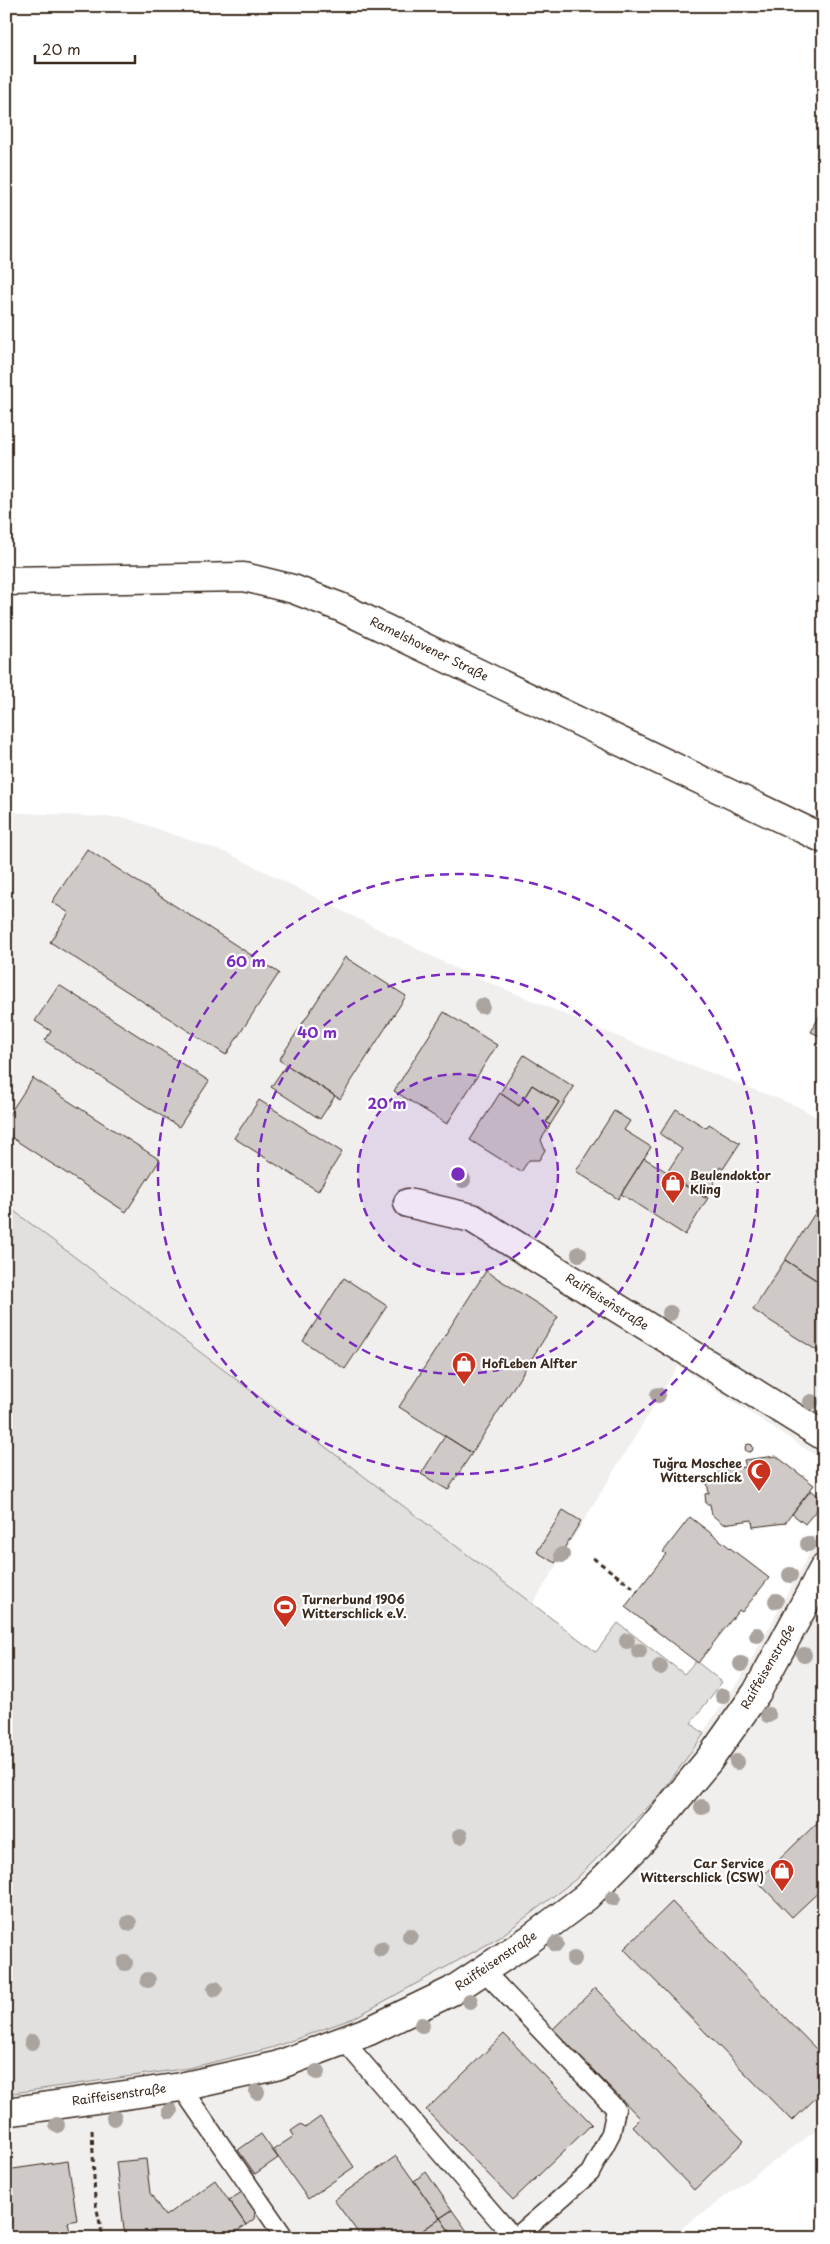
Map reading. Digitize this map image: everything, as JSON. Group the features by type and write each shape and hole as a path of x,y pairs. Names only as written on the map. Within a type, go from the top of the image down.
{"street":[{"name":"Ramelshovener Straße","path":"6,581 244,578 292,589 340,607 824,839"},
{"name":"Raiffeisenstraße","path":"408,1203 472,1218 824,1436"},
{"name":"Raiffeisenstraße","path":"6,2112 181,2086 276,2066 369,2031 452,1991 529,1940 586,1897 634,1850 708,1760 757,1692 824,1568"}],"lane":[{"path":"344,2041 514,2238 590,2173 611,2133 616,2109 483,1970"},
{"path":"181,2086 285,2238"}],"path":[{"path":"593,1558 638,1591"},
{"path":"90,2100 95,2200 103,2238"}],"shaded area":[{"path":"6,812 126,818 230,854 455,968 638,1045 797,1106 824,1121 824,1461 678,1366 533,1604 6,1205"},
{"name":"Turnerbund 1906 Witterschlick e.V.","path":"6,1205 596,1652 618,1623 684,1674 696,1661 722,1682 691,1723 704,1734 660,1795 576,1879 497,1939 354,2018 271,2048 189,2068 6,2094"},
{"path":"824,1526 824,2125 668,2238 6,2238 6,2094 189,2068 271,2048 354,2018 660,1795 744,1673"}],"building":[{"path":"87,849 279,973 226,1055 50,942 69,913 52,902"},
{"path":"345,957 406,996 340,1099 279,1060"},
{"path":"59,985 209,1081 179,1127 45,1041 51,1031 35,1021"},
{"path":"824,1007 824,1038 811,1032"},
{"path":"444,1012 497,1045 447,1124 394,1091"},
{"path":"524,1055 574,1087 550,1125 546,1122 559,1102 532,1085 519,1106 500,1093"},
{"path":"286,1065 335,1096 320,1119 271,1087"},
{"path":"33,1078 160,1160 126,1212 6,1134 6,1119"},
{"path":"532,1085 559,1102 546,1122 550,1125 541,1140 545,1150 539,1160 529,1160 521,1172 470,1140 500,1093 519,1106"},
{"path":"259,1100 342,1152 318,1191 234,1138"},
{"path":"676,1109 706,1128 709,1124 740,1143 723,1169 720,1167 715,1175 718,1176 705,1198 666,1174 682,1149 660,1134"},
{"path":"614,1111 630,1121 624,1130 651,1147 618,1199 576,1171"},
{"path":"644,1158 667,1172 666,1174 708,1198 685,1235 621,1194"},
{"path":"824,1199 824,1285 785,1260"},
{"path":"785,1260 824,1285 824,1355 753,1310"},
{"name":"HofLeben Alfter","path":"486,1271 558,1317 472,1453 399,1407"},
{"path":"344,1278 387,1306 345,1369 303,1341"},
{"path":"445,1436 472,1453 448,1490 421,1474"},
{"path":"749,1444 753,1448 749,1452 745,1448"},
{"name":"Tuğra Moschee Witterschlick","path":"776,1456 814,1485 785,1523 753,1527 752,1520 723,1524 712,1515 710,1504 706,1504 705,1494 709,1493 707,1483 716,1471 746,1467 744,1460"},
{"path":"811,1490 824,1501 805,1524 792,1514"},
{"path":"563,1510 581,1521 555,1563 537,1552"},
{"path":"690,1517 769,1578 742,1612 739,1610 698,1663 625,1607 666,1554 663,1552"},
{"path":"824,1816 824,1887 792,1917 757,1881"},
{"path":"672,1902 824,2057 824,2090 792,2121 624,1949"},
{"path":"595,1988 744,2141 694,2190 632,2126 640,2118 553,2029"},
{"path":"504,2034 592,2124 513,2200 426,2110"},
{"path":"320,2117 354,2167 308,2199 273,2150 294,2136 291,2131 301,2124 305,2128"},
{"path":"261,2134 278,2158 255,2174 238,2150"},
{"path":"396,2156 440,2218 412,2238 362,2238 334,2200"},
{"path":"146,2159 150,2193 165,2216 215,2180 246,2225 227,2238 125,2238 116,2162"},
{"path":"68,2161 77,2220 68,2222 71,2238 6,2238 6,2170"},
{"path":"426,2172 452,2210 440,2218 414,2181"},
{"path":"242,2192 255,2211 254,2219 246,2225 229,2200"},
{"path":"452,2210 472,2238 454,2238 440,2218"},
{"path":"440,2218 454,2238 412,2238"}],"place":[{"name":"Beulendoktor Kling","path":"673,1204"},
{"name":"HofLeben Alfter","path":"464,1385"},
{"name":"Tuğra Moschee Witterschlick","path":"759,1492"},
{"name":"Turnerbund 1906 Witterschlick e.V.","path":"285,1628"},
{"name":"Car Service Witterschlick (CSW)","path":"782,1892"}]}
